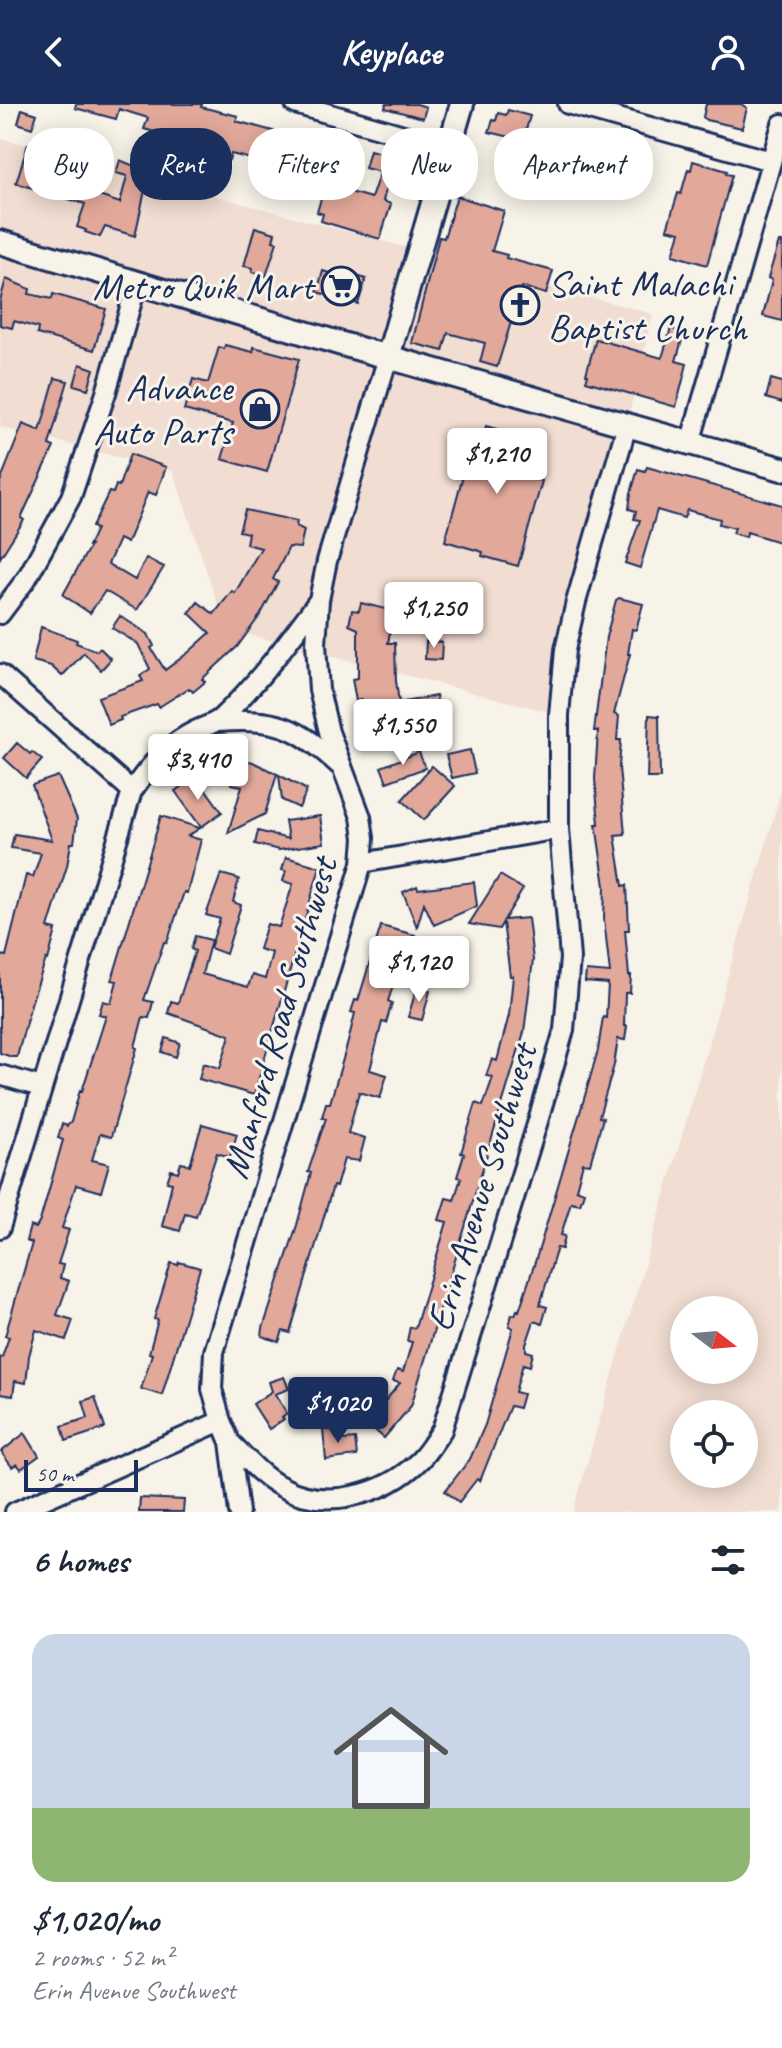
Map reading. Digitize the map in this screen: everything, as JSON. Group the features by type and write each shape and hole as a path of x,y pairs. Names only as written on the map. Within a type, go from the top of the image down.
{"main road":[{"path":"455,128 462,104"},
{"path":"388,357 434,200"},
{"path":"0,242 782,469"}],"street":[{"path":"295,104 381,129"},
{"path":"568,104 771,161"},
{"path":"690,443 782,124"},
{"path":"0,614 27,578 71,497 106,393 137,283"},
{"name":"Manford Road Southwest","path":"239,1512 230,1442 212,1389 214,1352 362,863 364,838 361,817 329,732 319,690 316,644 319,600 327,561 388,357"},
{"name":"Erin Avenue Southwest","path":"230,1442 257,1470 282,1487 306,1497 336,1499 366,1493 398,1478 422,1459 442,1430 564,1030 570,958 559,829 559,715 565,650 627,425"},
{"path":"218,722 272,664 319,600"},
{"path":"0,674 132,791"},
{"path":"0,1228 132,791 145,772 171,746 192,732 218,722 253,719 284,725 314,742 344,770"},
{"path":"362,863 559,829"},
{"path":"0,1075 41,1087"},
{"path":"15,1512 221,1421"}],"shaded area":[{"path":"0,138 24,144 24,200 114,200 114,169 130,173 130,200 230,200 653,314 557,714 226,629 173,471 0,427"},
{"path":"782,788 782,1512 573,1512"}],"building":[{"path":"76,104 202,104 201,107 238,116 236,121 262,128 248,128 248,158 232,154 232,128 144,128 148,118 119,109 116,119 75,108"},
{"path":"386,104 426,107 423,118 385,108"},
{"path":"706,104 741,104 747,108 742,128 706,120 703,117"},
{"path":"22,109 37,114 32,128 18,123"},
{"path":"508,110 530,116 526,128 494,128 494,133 489,132 498,113 506,115"},
{"path":"370,150 381,153 381,200 391,204 380,239 321,221 323,214 317,212 321,200 371,198 380,172 365,168"},
{"path":"24,157 24,185 16,183"},
{"path":"120,160 130,164 130,200 143,200 135,236 105,227 100,237 77,227 85,204 72,200 111,200 120,203 127,176 116,173"},
{"path":"693,161 732,175 707,265 673,255 680,232 667,229 678,193 681,194"},
{"path":"456,200 470,200 504,211 492,251 553,271 546,294 522,287 497,367 480,362 485,343 448,333 443,351 412,343 439,237 444,238"},
{"path":"255,227 275,233 273,241 277,242 266,276 244,266"},
{"path":"779,242 782,242 782,321 763,316 772,280 768,278"},
{"name":"Metro Quik Mart","path":"323,271 351,280 353,275 366,279 358,304 317,292"},
{"path":"6,279 30,289 29,294 52,299 53,294 106,309 94,350 37,334 38,328 14,321 12,328 0,325 0,301"},
{"path":"671,328 684,333 676,361 687,364 676,407 586,381 596,339 662,358"},
{"name":"Advance Auto Parts","path":"225,345 253,352 254,347 299,359 267,472 222,459 233,423 184,410 193,379 208,383 219,347 224,349"},
{"path":"80,364 94,369 88,389 74,385"},
{"path":"55,378 68,381 49,445 54,447 21,518 24,520 0,558 0,482 23,424 40,431"},
{"path":"771,379 782,382 782,403 766,398"},
{"path":"486,426 543,442 533,479 542,481 518,566 445,541 475,432 484,435"},
{"path":"130,454 166,467 156,495 148,492 127,543 119,539 108,564 135,580 146,558 164,567 137,610 105,591 90,613 63,595 90,546 96,529 92,527 109,492 113,493 116,485 119,486"},
{"path":"647,467 782,505 782,543 747,532 746,537 733,533 735,528 719,524 720,519 687,510 684,518 657,510 640,568 625,563 640,520 634,519 636,511 629,509 631,493 638,469 645,471"},
{"path":"245,510 297,521 296,526 304,530 300,548 289,547 273,579 278,582 261,614 237,647 202,679 205,682 193,692 189,688 159,707 157,704 120,717 121,720 109,725 98,697 143,681 140,676 150,669 138,644 112,628 120,616 148,634 154,646 151,648 165,670 189,652 210,633 189,613 198,602 214,614 232,591 235,593 261,548 246,544 248,533 239,531"},
{"path":"619,598 643,604 636,630 632,629 630,654 614,714 619,716 617,740 621,740 619,767 625,834 615,835 623,886 627,885 629,930 625,930 631,976 630,993 625,993 625,1040 618,1039 599,1117 603,1118 590,1164 583,1163 576,1189 584,1192 580,1204 571,1202 561,1235 565,1236 562,1249 557,1248 554,1257 540,1305 547,1307 542,1324 534,1321 526,1345 526,1351 533,1353 530,1366 523,1364 515,1392 523,1394 519,1408 510,1406 480,1481 477,1479 459,1502 445,1491 470,1459 485,1425 513,1328 509,1326 512,1314 519,1311 536,1259 598,1050 603,1017 606,1018 608,984 585,982 586,971 610,973 604,919 605,886 596,824 599,824 595,779 598,731 594,731 606,637"},
{"path":"361,603 394,611 388,643 395,643 399,703 436,696 439,709 399,717 404,739 376,746 366,707 363,708 361,700 356,701 352,679 358,678 358,629 349,625 352,610 359,611"},
{"path":"41,627 97,651 100,648 111,659 101,670 84,653 62,676 51,666 33,661"},
{"path":"426,641 442,642 441,660 425,659"},
{"path":"649,715 659,716 660,778 647,778"},
{"path":"17,743 42,760 26,778 4,758"},
{"path":"470,750 475,773 452,778 446,755"},
{"path":"419,752 425,768 387,782 381,767"},
{"path":"237,758 277,774 265,814 228,833 242,786 231,784"},
{"path":"432,766 455,786 424,820 402,800"},
{"path":"279,775 307,790 299,808 282,800"},
{"path":"58,776 77,819 74,843 71,843 48,928 56,930 48,960 31,1004 17,1057 12,1057 0,1053 0,955 6,956 26,875 33,877 41,853 11,848 14,834 52,840 32,785"},
{"path":"196,776 222,812 201,827 175,791"},
{"path":"161,816 200,828 188,836 201,840 187,893 184,892 144,1000 153,1002 149,1018 143,1017 111,1137 100,1134 92,1160 109,1164 101,1192 76,1185 62,1228 69,1230 58,1264 63,1265 60,1278 69,1281 57,1315 73,1320 66,1340 36,1330 26,1383 15,1381 13,1396 0,1394 0,1357 9,1337 5,1336 32,1243 26,1241 30,1226 36,1228 40,1221 63,1140 58,1138 62,1124 67,1126 71,1122 106,1016 99,1014 103,1001 111,1003 117,981 112,980"},
{"path":"320,816 324,843 279,850 255,844 258,831 288,839 285,821"},
{"path":"286,857 320,867 254,1095 199,1079 203,1063 220,1068 230,1035 168,1013 171,1001 178,1003 195,951 191,949 195,936 211,940 202,974 248,987 252,975 265,979 272,953 259,949 267,924 279,927 293,884 283,881"},
{"path":"221,874 239,879 233,902 241,905 226,954 210,948 220,919 206,915"},
{"path":"500,875 523,889 504,920 528,918 533,960 524,1032 411,1406 384,1438 370,1426 379,1416 375,1413 400,1383 393,1381 397,1370 403,1372 412,1342 407,1341 410,1327 415,1328 447,1222 439,1220 446,1198 454,1200 461,1178 457,1177 464,1154 461,1153 476,1103 483,1106 493,1077 486,1076 492,1059 497,1061 509,1015 513,976 510,976 503,922 499,929 469,924"},
{"path":"474,882 477,906 434,925 424,903 417,927 403,892 417,886 418,889"},
{"path":"381,926 415,935 408,959 403,958 388,1001 392,1003 386,1023 382,1022 370,1070 387,1075 380,1098 359,1092 348,1133 365,1138 359,1161 344,1159 336,1187 333,1186 290,1333 283,1331 279,1342 262,1336 263,1328 297,1225 311,1173 308,1172 326,1118 322,1117 326,1103 330,1103 348,1042 355,1013 351,1012 355,1000 358,1001"},
{"path":"417,987 430,991 422,1020 408,1017"},
{"path":"166,1038 180,1043 176,1057 162,1052"},
{"path":"202,1124 237,1134 230,1157 217,1153 196,1216 185,1213 180,1231 162,1226 172,1183 167,1182 171,1170 178,1172 181,1163 190,1165"},
{"path":"179,1262 200,1268 162,1395 141,1389 152,1354 149,1353 158,1320 154,1319 171,1263 178,1265"},
{"path":"284,1377 289,1389 275,1394 287,1413 282,1417 284,1419 269,1429 253,1404 272,1391 269,1382"},
{"path":"95,1397 105,1428 66,1441 62,1426 88,1418 83,1401"},
{"path":"342,1428 343,1440 355,1439 357,1456 326,1460 323,1430"},
{"path":"25,1433 39,1456 21,1469 17,1464 12,1467 1,1452"},
{"path":"140,1498 184,1500 183,1512 139,1512"}],"place":[{"name":"Metro Quik Mart","path":"341,286"},
{"name":"Saint Malachi Baptist Church","path":"520,305"},
{"name":"Advance Auto Parts","path":"260,409"}]}
